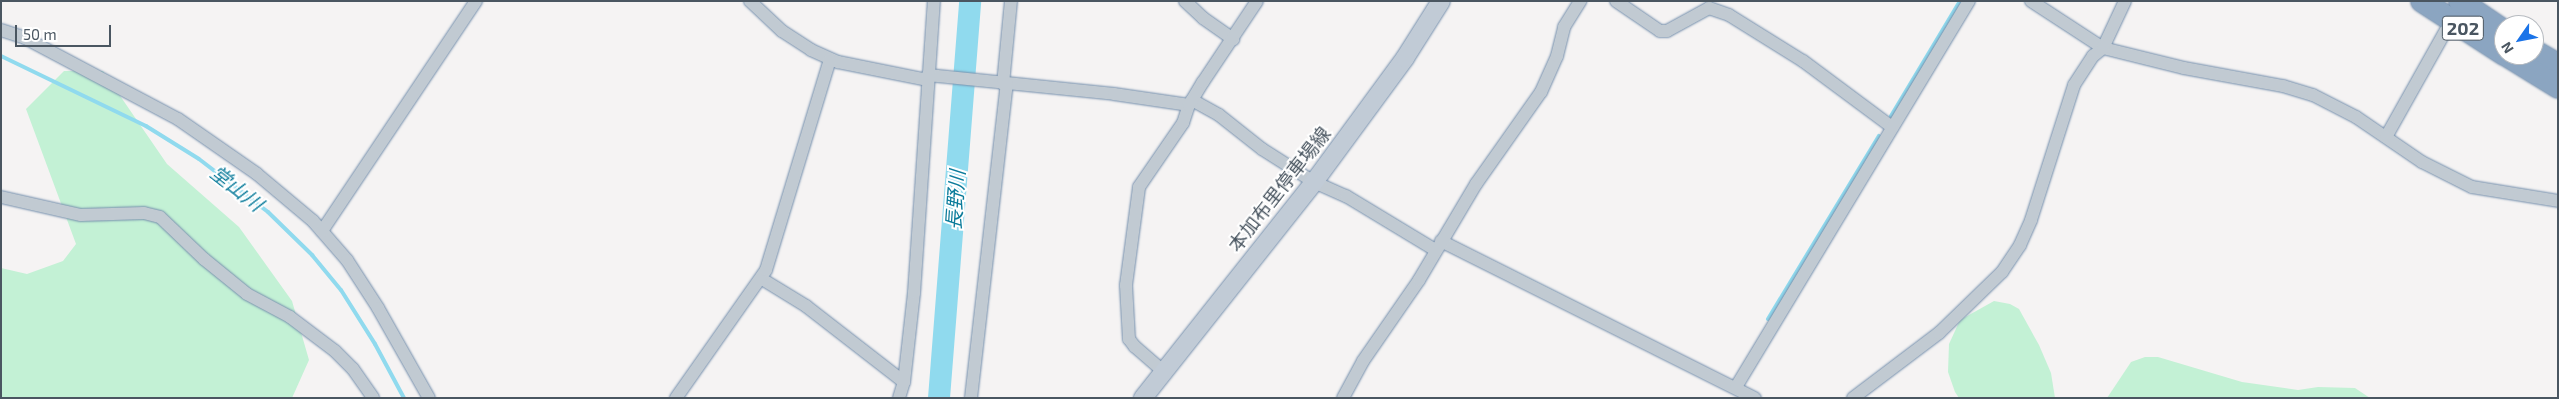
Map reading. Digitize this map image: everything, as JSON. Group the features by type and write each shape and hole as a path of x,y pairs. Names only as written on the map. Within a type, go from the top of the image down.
{"highway":[{"name":"202","path":"2422,1 2460,7 2494,26"},
{"name":"202","path":"2460,7 2494,43"},
{"path":"2544,57 2558,65"},
{"name":"202","path":"2523,65 2558,86"}],"main road":[{"name":"本加布里停車場線","path":"1143,398 1314,182 1405,58 1442,1"}],"street":[{"path":"322,231 476,1"},
{"path":"750,1 796,42 830,59 929,77 1191,103 1219,116 1262,149 1314,182 1346,196 1438,246 1736,387 1755,398"},
{"path":"899,398 904,382 915,274 934,1"},
{"path":"971,398 1011,1"},
{"path":"1185,1 1203,18 1233,39"},
{"path":"1163,371 1135,347 1129,339 1126,285 1139,187 1148,171 1183,123 1191,103 1257,1"},
{"path":"1343,398 1363,361 1419,280 1476,184 1541,92 1557,56 1564,27 1580,1"},
{"path":"1616,1 1660,31 1667,31 1709,8 1730,15 1803,61 1892,127"},
{"path":"1736,387 1969,1"},
{"path":"2031,1 2103,48 2184,68 2283,86 2313,95 2356,117 2422,162 2472,187 2558,201"},
{"path":"1853,398 1939,333 2002,272 2020,245 2030,220 2074,85 2093,56 2103,48 2125,1"},
{"path":"2386,137 2460,7"},
{"path":"1,30 25,38 178,118 257,174 322,231 347,260 378,308 429,398"},
{"path":"676,398 762,279 830,59"},
{"path":"1,197 81,215 144,213 160,217 204,259 247,294 290,316 335,351 353,369 373,398"},
{"path":"762,279 806,306 904,382"}],"green space":[{"path":"64,71 103,71 167,164 239,227 292,301 309,360 292,398 1,398 1,268 27,274 63,261 76,244 26,109"},
{"path":"1994,301 2010,304 2019,309 2039,345 2051,373 2055,398 1959,398 1955,392 1948,372 1949,344 1960,320"},
{"path":"2145,357 2158,357 2242,382 2298,390 2318,387 2355,388 2370,398 2107,398 2131,362"}],"waterway":[{"name":"長野川","path":"939,398 970,1"},
{"path":"1891,116 1960,1"},
{"name":"堂山川","path":"1,56 146,126 199,159 268,212 312,255 341,290 375,344 404,398"},
{"path":"1768,319 1879,136"}]}
